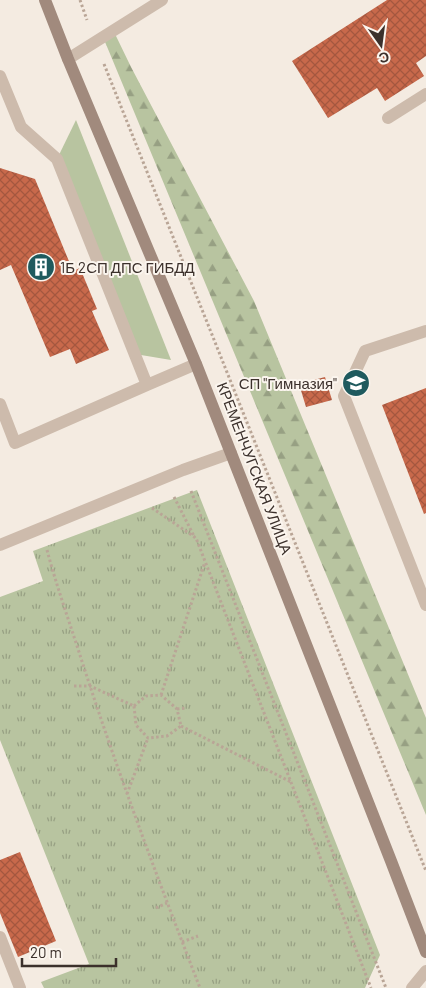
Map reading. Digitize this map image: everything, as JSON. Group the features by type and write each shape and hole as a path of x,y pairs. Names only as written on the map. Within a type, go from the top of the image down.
{"street":[{"name":"КРЕМЕНЧУГСКАЯ УЛИЦА","path":"45,0 196,364 426,952"}],"lane":[{"path":"68,59 162,0"},
{"path":"0,76 21,127 57,159 147,386"},
{"path":"388,118 426,94"},
{"path":"426,331 365,351 344,396 426,605"},
{"path":"0,404 16,443 196,364"},
{"path":"0,545 183,470 231,453"},
{"path":"0,937 20,988"},
{"path":"412,988 426,971"}],"path":[{"path":"80,0 95,42 426,871"},
{"path":"183,470 386,988"},
{"path":"173,495 196,538 371,988"},
{"path":"148,505 196,538"},
{"path":"46,545 90,686 127,795 200,988"},
{"path":"161,695 205,562"},
{"path":"74,686 90,686 134,706"},
{"path":"134,706 146,696 161,695 177,709 181,726 291,782"},
{"path":"134,706 136,725 148,738"},
{"path":"177,709 186,708"},
{"path":"148,738 167,736 181,726"},
{"path":"127,795 148,738"},
{"path":"156,908 167,904"},
{"path":"182,942 198,936"}],"green space":[{"path":"116,36 254,301 426,718 426,815 103,37"},
{"path":"76,120 171,360 135,354 57,159"},
{"path":"197,490 380,955 365,988 44,988 41,982 89,964 0,740 0,597 43,581 33,551"}],"building":[{"path":"387,0 426,0 426,56 416,63 424,76 385,101 377,88 328,118 292,61"},
{"name":"1Б 2СП ДПС ГИБДД","path":"0,168 35,179 73,271 80,268 97,309 92,311 109,350 76,364 70,349 50,357 11,265 0,270"},
{"path":"325,377 332,400 306,407 299,384"},
{"path":"426,388 426,513 424,514 382,405"},
{"path":"20,852 56,941 18,957 0,913 0,860"}],"place":[{"name":"1Б 2СП ДПС ГИБДД","path":"41,267"},
{"name":"СП \"Гимназия\"","path":"356,383"}]}
